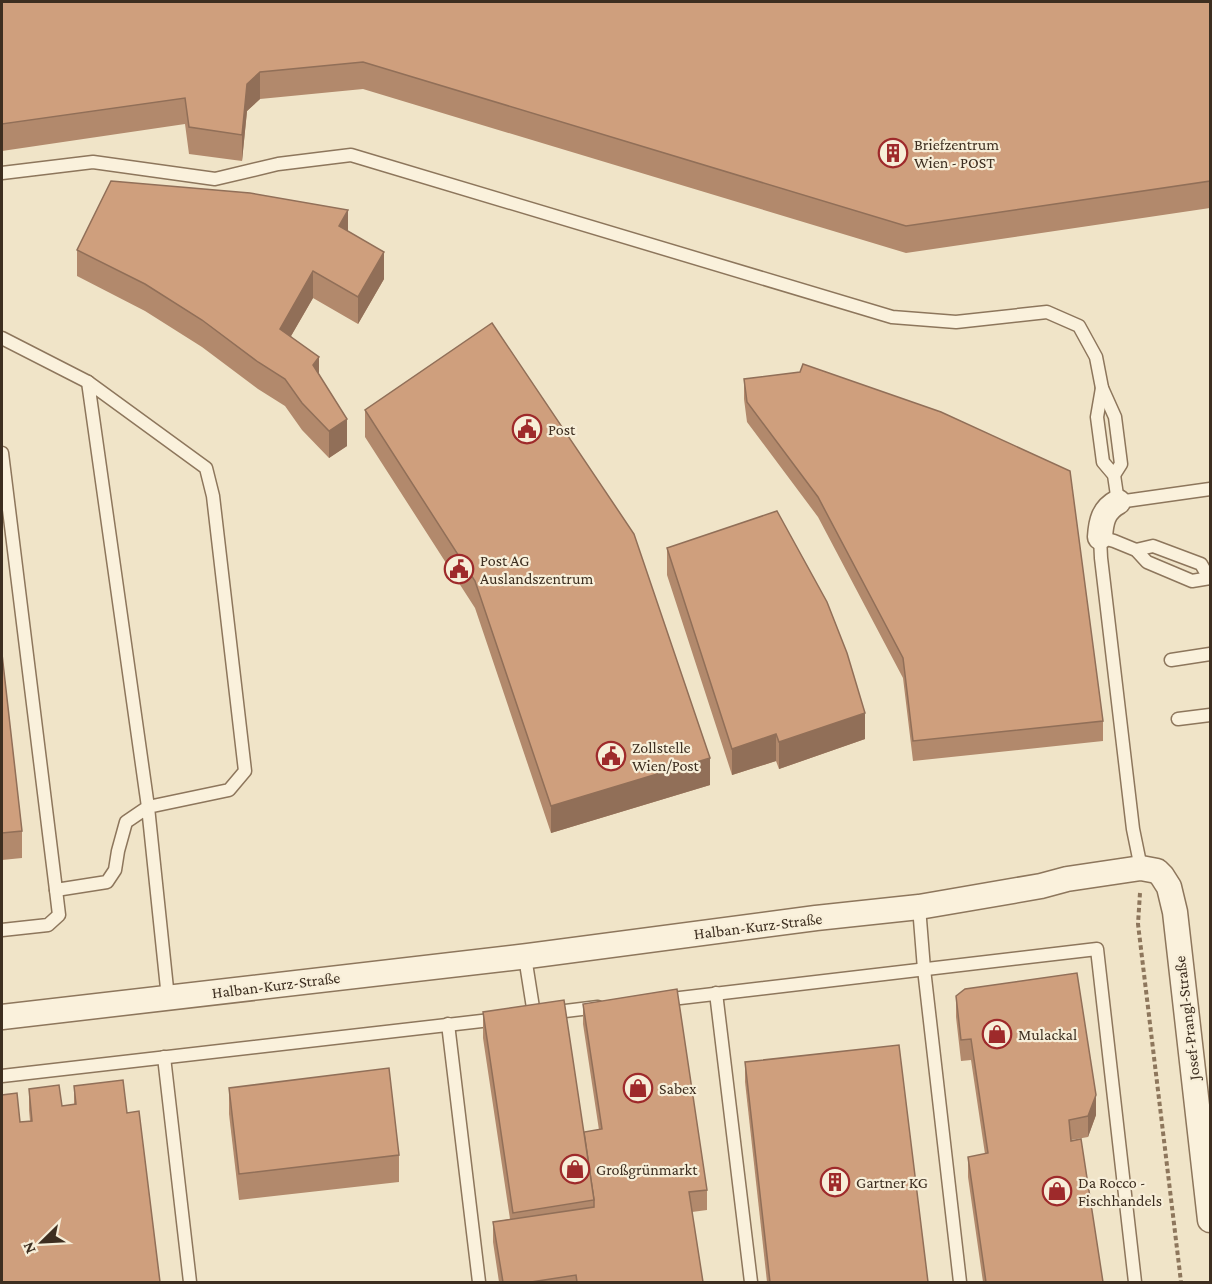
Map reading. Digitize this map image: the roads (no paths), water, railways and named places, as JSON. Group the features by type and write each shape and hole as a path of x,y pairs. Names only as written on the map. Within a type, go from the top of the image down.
{"street":[{"path":"1100,537 1104,513 1118,502"},
{"name":"Halban-Kurz-Straße","path":"2,1017 525,957 816,918 919,907 1041,886 1067,879 1141,868"},
{"name":"Josef-Prangl-Straße","path":"1141,868 1157,871 1162,876 1168,887 1174,912 1205,1122 1210,1221"}],"lane":[{"path":"2,173 93,162 215,179 278,164 351,155 892,317 956,322 1047,312 1079,326 1096,357 1102,387 1115,417 1121,464 1114,475"},
{"path":"2,338 88,382 206,468 213,496 245,771 230,790 148,807 126,822 118,851 116,870 107,882 56,890"},
{"path":"88,382 148,807 168,998"},
{"path":"1102,387 1097,417 1103,462 1114,475 1118,502 1210,489"},
{"path":"2,453 59,915 48,925 2,930"},
{"path":"1136,550 1153,546 1201,564 1210,578 1192,581 1147,562 1136,550 1100,537 1133,829 1141,868"},
{"path":"1170,660 1210,654"},
{"path":"1178,719 1210,715"},
{"path":"919,907 960,1282"},
{"path":"656,1000 1097,949 1135,1282"},
{"path":"523,1016 525,957"},
{"path":"716,993 751,1282"},
{"path":"2,1076 608,1006"},
{"path":"448,1024 479,1282"},
{"path":"164,1057 190,1282"}],"place":[{"name":"Briefzentrum Wien - POST","path":"893,153"},
{"name":"Post","path":"527,429"},
{"name":"Post AG Auslandszentrum","path":"459,569"},
{"name":"Zollstelle Wien/Post","path":"611,756"},
{"name":"Mulackal","path":"997,1034"},
{"name":"Sabex","path":"638,1088"},
{"name":"Großgrünmarkt","path":"575,1169"},
{"name":"Gartner KG","path":"835,1182"},
{"name":"Da Rocco - Fischhandels","path":"1057,1191"}]}
